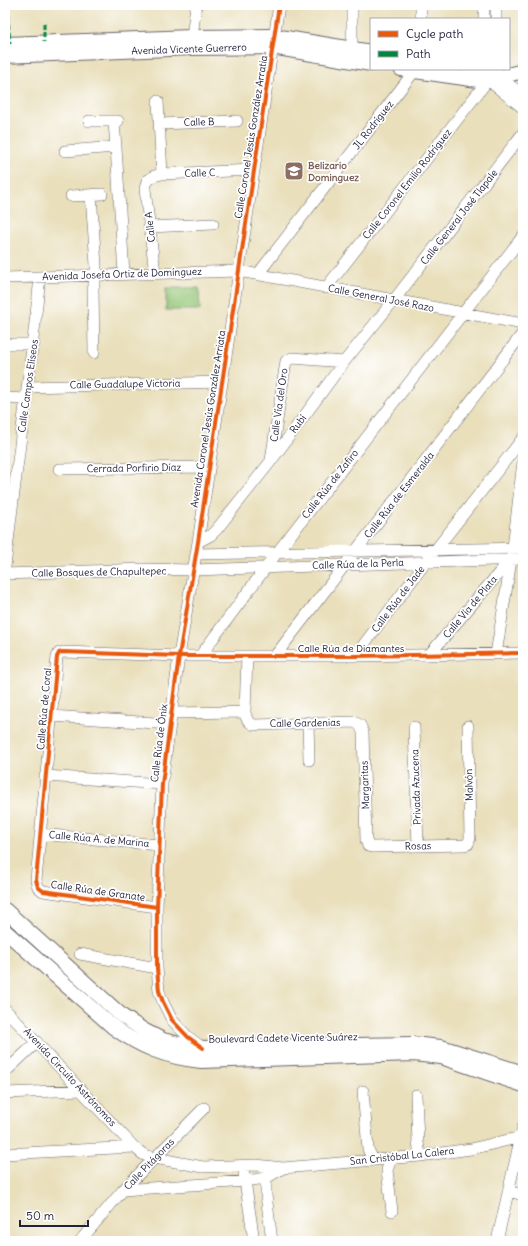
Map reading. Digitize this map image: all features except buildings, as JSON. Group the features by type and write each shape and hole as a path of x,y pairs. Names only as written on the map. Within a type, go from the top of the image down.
{"main road":[{"name":"Avenida Vicente Guerrero","path":"5,44 192,37 273,41 352,54 370,52"},
{"name":"Avenida Vicente Guerrero","path":"5,56 192,48 273,41"},
{"name":"Avenida Vicente Guerrero","path":"352,54 370,63"},
{"path":"510,65 523,61"},
{"path":"415,70 468,79 489,72"},
{"path":"476,70 489,72 523,71"},
{"name":"Boulevard Cadete Vicente Suárez","path":"5,910 122,1016 145,1031 163,1040 203,1048 412,1044 523,1072"},
{"name":"Boulevard Cadete Vicente Suárez","path":"5,931 113,1027 130,1040 164,1054 182,1059 201,1061 441,1052 523,1085"}],"street":[{"path":"192,37 196,5"},
{"name":"Calle Coronel Jesús González Arratia","path":"239,271 279,5"},
{"path":"352,5 352,54"},
{"path":"421,5 421,18"},
{"path":"484,5 484,18"},
{"path":"496,5 496,18"},
{"name":"JL Rodríguez","path":"258,274 415,70"},
{"path":"489,72 523,96"},
{"path":"489,72 523,108"},
{"name":"Calle Coronel Emilio Rodríguez","path":"326,288 489,72"},
{"path":"158,101 162,174"},
{"path":"89,121 116,121 116,147 124,274"},
{"name":"Calle B","path":"160,124 237,121"},
{"name":"Calle General José Tlapale","path":"394,300 523,133"},
{"path":"65,151 116,147"},
{"name":"Calle C","path":"147,181 154,176 162,174 254,170"},
{"name":"Calle A","path":"147,181 146,189 155,273"},
{"path":"71,196 96,194 96,275 93,288 94,353"},
{"path":"150,227 213,224"},
{"name":"Calle Rúa de Zafiro","path":"200,656 266,567 523,236"},
{"name":"Calle General José Razo","path":"239,271 523,324"},
{"name":"Avenida Josefa Ortiz de Domínguez","path":"5,278 239,271"},
{"name":"Avenida Coronel Jesús González Arriata","path":"193,570 239,271"},
{"name":"Calle Campos Elíseos","path":"5,566 10,468 28,387 34,344 40,277"},
{"name":"Rubí","path":"198,542 211,535 217,529 271,461 344,362 394,300"},
{"name":"Calle Rúa de Esmeralda","path":"275,656 523,333"},
{"path":"5,344 34,344"},
{"name":"Calle Vía del Oro","path":"271,461 286,361 292,358 344,362"},
{"name":"Calle Guadalupe Victoria","path":"28,387 222,382"},
{"path":"5,398 26,399"},
{"name":"Calle Rúa de Jade","path":"355,656 435,550 523,438"},
{"path":"496,654 515,552 523,462"},
{"name":"Cerrada Porfirio Díaz","path":"59,469 209,467"},
{"name":"Calle Rúa de la Perla","path":"196,554 276,554 435,550 515,552 523,559"},
{"name":"Calle Rúa de la Perla","path":"193,570 426,562 515,552"},
{"name":"Calle Vía de Plata","path":"429,655 515,552"},
{"name":"Calle Bosques de Chapultepec","path":"5,574 143,569 193,570"},
{"name":"Calle Rúa de Ónix","path":"193,570 179,656 162,784 158,845 157,968 159,991 172,1020 180,1029 203,1048"},
{"name":"Calle Rúa de Coral","path":"38,887 36,880 45,776 57,657 59,653 179,656"},
{"name":"Calle Rúa de Diamantes","path":"179,656 355,656 523,653"},
{"path":"171,712 245,712 248,656"},
{"name":"Calle Gardenias","path":"245,712 249,723 254,725 308,722 354,722 360,725"},
{"path":"51,716 170,724"},
{"path":"308,722 309,760"},
{"name":"Margaritas","path":"360,725 363,732 366,840 368,846"},
{"name":"Malvón","path":"468,726 470,838 468,844"},
{"name":"Privada Azucena","path":"414,727 418,846"},
{"path":"45,776 162,784"},
{"name":"Calle Rúa A. de Marina","path":"40,834 158,845"},
{"name":"Rosas","path":"368,846 468,844"},
{"name":"Calle Rúa de Granate","path":"38,887 43,891 157,907"},
{"path":"80,954 157,968"},
{"name":"Avenida Circuito Astrónomos","path":"5,1009 144,1155 203,1167 266,1166"},
{"path":"5,1072 37,1042"},
{"path":"5,1093 82,1090"},
{"path":"363,1091 368,1149 373,1160"},
{"path":"416,1095 420,1156"},
{"name":"Calle Pitágoras","path":"80,1241 124,1190 204,1108"},
{"path":"497,1241 522,1132"},
{"name":"San Cristóbal La Calera","path":"266,1166 283,1168 420,1156 471,1149 522,1132"},
{"path":"5,1154 134,1146"},
{"path":"391,1159 387,1170 392,1211"},
{"path":"242,1166 246,1181 254,1241"},
{"path":"266,1166 266,1195 272,1241"},
{"name":"San Cristóbal La Calera","path":"266,1178 283,1168"},
{"path":"124,1190 246,1181 266,1178"},
{"path":"508,1191 523,1195"}],"green space":[{"path":"166,288 199,288 200,310 166,310"}],"marked path":[{"path":"7,5 10,44"},
{"path":"43,7 79,5"},
{"path":"44,23 44,42"}],"cycle path":[{"path":"203,1048 188,1037 172,1020 159,991 157,968 157,907 162,784 179,656 198,542 279,5"},
{"path":"157,907 43,891 38,887 36,880 57,657 59,653 179,656 355,656 523,653"}],"place":[{"name":"Belizario Dominguez","path":"294,171"}]}
